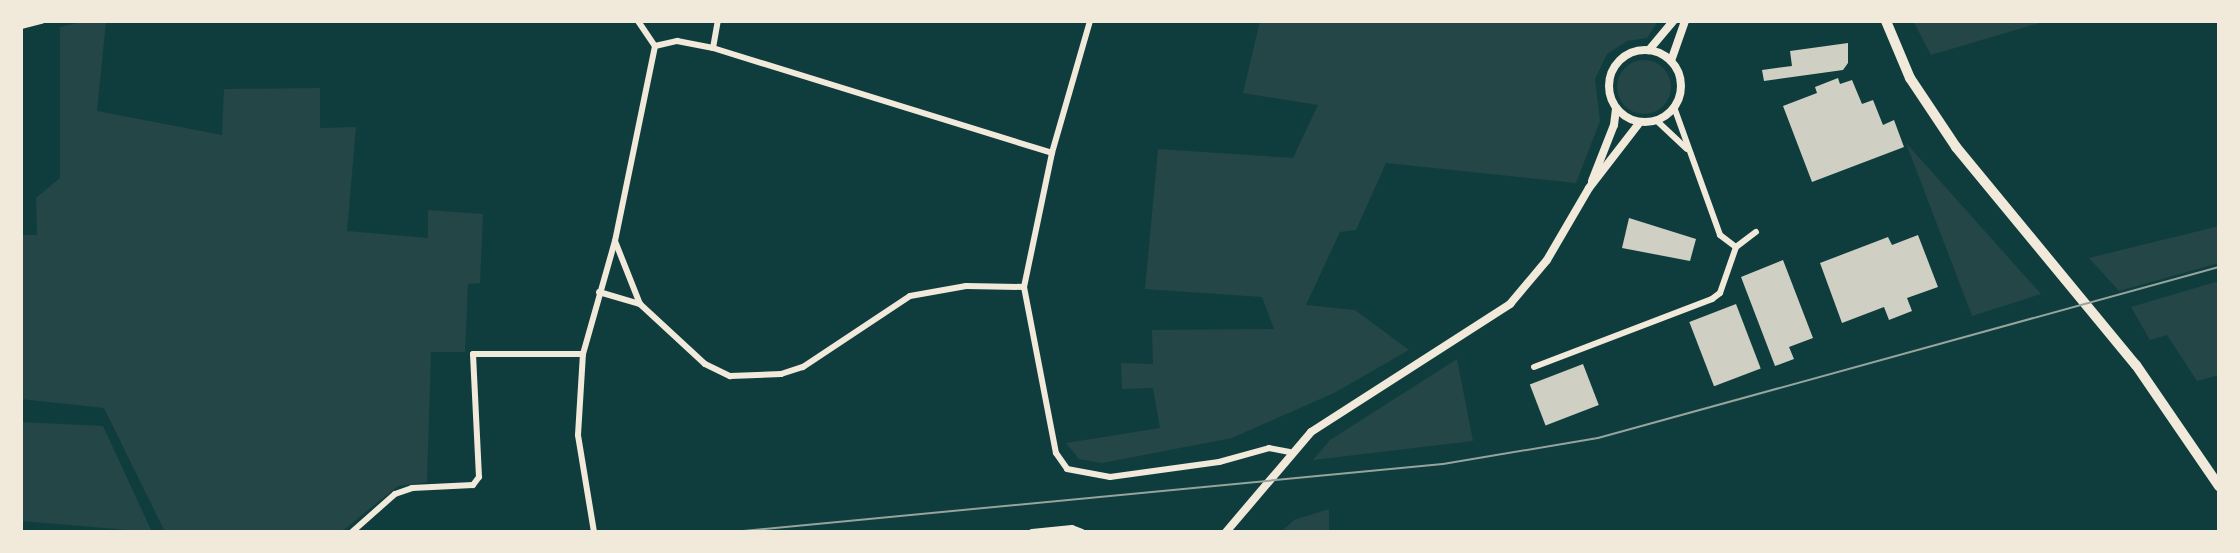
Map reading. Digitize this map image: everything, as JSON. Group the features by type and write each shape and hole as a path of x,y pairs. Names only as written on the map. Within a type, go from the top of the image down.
{"main road":[{"path":"1885,21 1910,78 1944,130 2136,365 2219,486"}],"street":[{"path":"21,26 41,21"},
{"path":"593,532 578,435 583,354 615,241 655,46 638,21"},
{"path":"713,48 718,21"},
{"path":"1090,21 1052,153 1024,287 1056,453 1067,469 1110,477 1219,462 1269,448 1290,452"},
{"path":"1673,21 1649,50 1626,55 1611,74 1610,97 1616,108 1640,122 1657,120 1674,107"},
{"path":"1671,61 1685,21"},
{"path":"655,46 677,41 713,48 1052,153"},
{"path":"1649,50 1671,61 1681,84 1674,107 1688,150 1720,235 1736,247"},
{"path":"1589,188 1616,108"},
{"path":"1657,120 1688,150"},
{"path":"1226,532 1290,452 1311,432 1510,304 1548,260 1589,188 1640,122"},
{"path":"1534,367 1713,299 1720,292 1736,247 1756,232"},
{"path":"615,241 640,304"},
{"path":"599,292 640,304 705,363 730,376 755,377 781,374 811,363 910,296 966,286 1024,287"},
{"path":"352,532 395,494 412,488 473,485 479,477 473,354 583,354"},
{"path":"1031,532 1072,528 1082,532"}],"shaded area":[{"path":"86,21 106,21 97,111 222,135 224,89 320,88 320,128 356,127 347,231 428,238 428,210 483,214 480,283 468,284 465,352 431,352 427,482 398,486 341,532 165,532 104,408 21,399 21,235 37,235 36,198 60,178 60,27"},
{"path":"1260,21 1658,21 1647,38 1627,41 1607,54 1595,79 1600,121 1576,183 1386,163 1356,230 1340,232 1306,305 1355,310 1409,350 1334,393 1232,438 1102,463 1079,459 1066,443 1160,428 1153,388 1122,389 1121,363 1153,364 1152,330 1274,329 1262,297 1145,289 1158,149 1293,158 1318,105 1243,93"},
{"path":"1913,21 2046,21 1931,55"},
{"path":"1644,60 1663,68 1671,87 1663,106 1644,114 1625,106 1617,87 1625,68"},
{"path":"1906,143 2041,294 1972,316"},
{"path":"2219,226 2219,263 2119,291 2089,258"},
{"path":"2219,281 2219,375 2197,381 2167,335 2150,340 2131,307"},
{"path":"1457,359 1473,441 1313,460 1330,440"},
{"path":"21,422 103,426 152,532 21,521"},
{"path":"1329,509 1329,532 1281,532 1294,520"}],"building":[{"path":"1848,43 1848,63 1843,70 1764,81 1762,70 1792,66 1790,51"},
{"path":"1838,78 1840,84 1852,80 1862,104 1873,100 1883,125 1894,120 1904,147 1812,182 1783,106 1817,93 1815,87"},
{"path":"1629,218 1696,239 1690,261 1622,248"},
{"path":"1918,235 1938,287 1907,298 1912,311 1889,320 1884,307 1842,323 1820,263 1888,237 1892,245"},
{"path":"1783,260 1813,338 1789,347 1794,359 1775,366 1741,277"},
{"path":"1736,304 1761,368 1714,386 1689,322"},
{"path":"1583,364 1599,405 1546,426 1530,384"}],"tram line":[{"path":"733,532 1443,464 1598,438 2219,267"}]}
